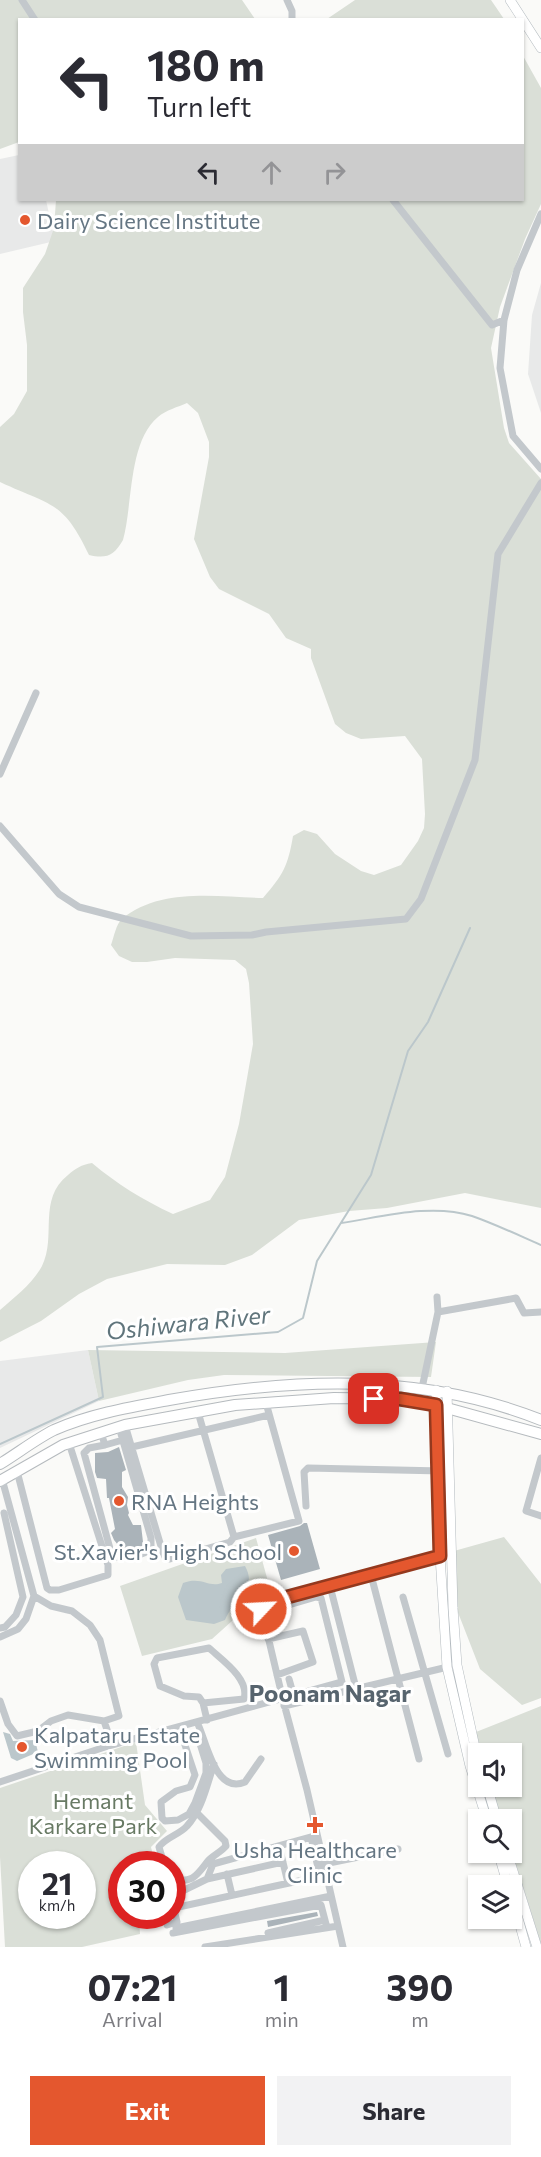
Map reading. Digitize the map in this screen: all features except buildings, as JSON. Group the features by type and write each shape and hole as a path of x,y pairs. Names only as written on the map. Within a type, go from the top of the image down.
{"main road":[{"path":"510,0 522,18"},
{"path":"524,22 541,48"},
{"path":"0,1464 55,1430 116,1410 232,1389 372,1384 422,1388 441,1390 541,1420"},
{"path":"441,1390 444,1471 451,1556 452,1666 473,1743"},
{"path":"1,1480 69,1443 101,1432 235,1405 334,1398 400,1399 441,1406 541,1434"},
{"path":"444,1471 440,1556 452,1666 470,1766 484,1809"},
{"path":"510,1863 537,1947"},
{"path":"521,1929 526,1947"}],"street":[{"path":"22,0 33,18"},
{"path":"287,0 292,11 292,18"},
{"path":"394,201 492,325 504,320"},
{"path":"541,214 517,270 504,320 500,368 513,436 541,469"},
{"path":"0,826 59,894 79,907 191,936 252,936 273,931 406,919 422,899 475,760 498,554 541,483"},
{"path":"0,774 36,693"},
{"path":"422,1388 438,1312 437,1297"},
{"path":"438,1312 516,1298 524,1313 541,1312"},
{"path":"122,1426 132,1448 166,1559 230,1542 234,1537 299,1521 266,1403"},
{"path":"198,1412 234,1537"},
{"path":"132,1448 269,1415"},
{"path":"122,1426 123,1440 151,1538 151,1548 147,1553 117,1558 112,1556 84,1453 89,1449 123,1440"},
{"path":"101,1432 105,1445"},
{"path":"17,1471 47,1588 59,1590 108,1575 108,1565 69,1443"},
{"path":"541,1459 526,1511 541,1515"},
{"path":"306,1506 304,1472 308,1468 444,1471"},
{"path":"0,1628 5,1627 16,1615 23,1597 5,1512 1,1480"},
{"path":"0,1637 18,1629 26,1619 34,1596 5,1512"},
{"path":"186,1902 232,1895 319,1875 314,1836 261,1609 263,1604 440,1556 451,1556"},
{"path":"371,1575 419,1759"},
{"path":"330,1586 356,1688"},
{"path":"0,1701 8,1724 17,1736 38,1731 51,1721 68,1715 104,1721 119,1716 100,1640 90,1624 72,1611 51,1606 34,1596"},
{"path":"276,1624 273,1611 275,1609 316,1597 321,1599 342,1681 338,1685 294,1697 283,1703"},
{"path":"404,1597 448,1755"},
{"path":"268,1639 303,1631 313,1662 277,1675"},
{"path":"203,1703 244,1699 246,1693 239,1677 224,1661 209,1648 157,1658 154,1664 160,1686 184,1696 199,1697 203,1703 207,1720"},
{"path":"0,1782 112,1744 197,1722 452,1666"},
{"path":"289,1679 294,1697"},
{"path":"104,1721 112,1744"},
{"path":"197,1722 214,1764 225,1782 239,1785 249,1779 261,1759"},
{"path":"179,1727 182,1739 195,1775 190,1786 176,1791 161,1802 162,1818 165,1821 178,1820 189,1814 206,1773 206,1763 197,1734 182,1739"},
{"path":"160,1851 159,1847 163,1841 186,1828 197,1813 214,1764"},
{"path":"186,1879 199,1874 207,1862 226,1846 225,1841 197,1813"},
{"path":"207,1878 213,1864 314,1836"},
{"path":"314,1836 324,1864 343,1947"},
{"path":"279,1846 288,1883"},
{"path":"324,1864 398,1850"},
{"path":"186,1889 207,1878 283,1862"},
{"path":"227,1874 232,1895"},
{"path":"327,1928 321,1905 175,1930 331,1896"},
{"path":"205,1947 325,1920"},
{"path":"213,1945 338,1926"}],"shaded area":[{"name":"Dairy Science Institute","path":"18,155 18,201 46,201 55,241 0,254 0,159"},
{"path":"541,283 541,413 528,374 532,315"},
{"path":"88,1350 99,1401 0,1448 0,1361"},
{"path":"245,1566 249,1581 247,1587 225,1620 214,1624 186,1620 178,1597 183,1583 195,1581 222,1583 221,1575 226,1569"},
{"name":"Kalpataru Estate Swimming Pool","path":"3,1732 10,1734 13,1741 35,1740 38,1752 17,1761 11,1758"}],"green space":[{"path":"0,0 242,0 254,18 18,18 18,142 0,149"},
{"path":"355,0 491,0 503,18 328,18"},
{"path":"524,58 541,88 541,204 525,239 500,307 491,348 504,428 509,443 541,479 541,1208 465,1193 387,1208 349,1211 299,1220 252,1255 225,1265 167,1264 107,1279 79,1294 41,1321 0,1342 0,1310 29,1284 42,1266 48,1243 50,1207 53,1196 59,1185 74,1170 92,1163 131,1191 173,1214 210,1200 225,1177 239,1124 253,1044 246,969 235,960 175,958 132,962 119,956 111,945 120,921 137,909 171,898 209,896 263,898 284,870 293,836 304,830 317,834 335,854 361,871 374,875 401,865 418,841 424,828 425,814 422,759 405,736 361,739 346,733 335,724 311,658 311,649 286,638 269,614 219,589 210,577 194,539 209,457 209,442 198,413 187,403 161,415 148,428 136,457 123,540 109,555 100,557 89,555 80,537 63,514 44,501 0,482 0,427 14,414 27,391 23,288 45,254 54,228 56,201 524,201"},
{"path":"436,1342 431,1377 224,1375 188,1380 99,1401 88,1350 285,1353"},
{"path":"504,1537 541,1584 541,1698 522,1705 480,1669 457,1610 454,1551"},
{"path":"256,1538 272,1596 252,1603 212,1639 142,1656 120,1586"},
{"path":"541,1706 541,1944 522,1884 522,1875 519,1875 515,1863 522,1863 522,1809 498,1809 493,1797 522,1797 522,1743 478,1743 476,1732"},
{"name":"Hemant Karkare Park","path":"136,1742 145,1805 167,1831 151,1847 152,1851 108,1851 108,1929 140,1929 140,1934 82,1947 5,1947 0,1857 0,1788"}],"waterway":[{"name":"Oshiwara River","path":"0,1444 103,1397 97,1347 278,1332 303,1318 317,1261 371,1175 408,1051 428,1022 470,928"},
{"path":"341,1223 406,1212 456,1212 481,1219 541,1245"}],"place":[{"name":"Dairy Science Institute","path":"25,220"},
{"name":"RNA Heights","path":"119,1501"},
{"name":"St.Xavier's High School","path":"294,1551"},
{"name":"Kalpataru Estate Swimming Pool","path":"22,1747"},
{"name":"Usha Healthcare Clinic","path":"315,1825"}],"district":[{"name":"Poonam Nagar","path":"330,1692"}],"route":[{"path":"261,1609 265,1603 440,1556 436,1405 400,1399 374,1399"}]}
